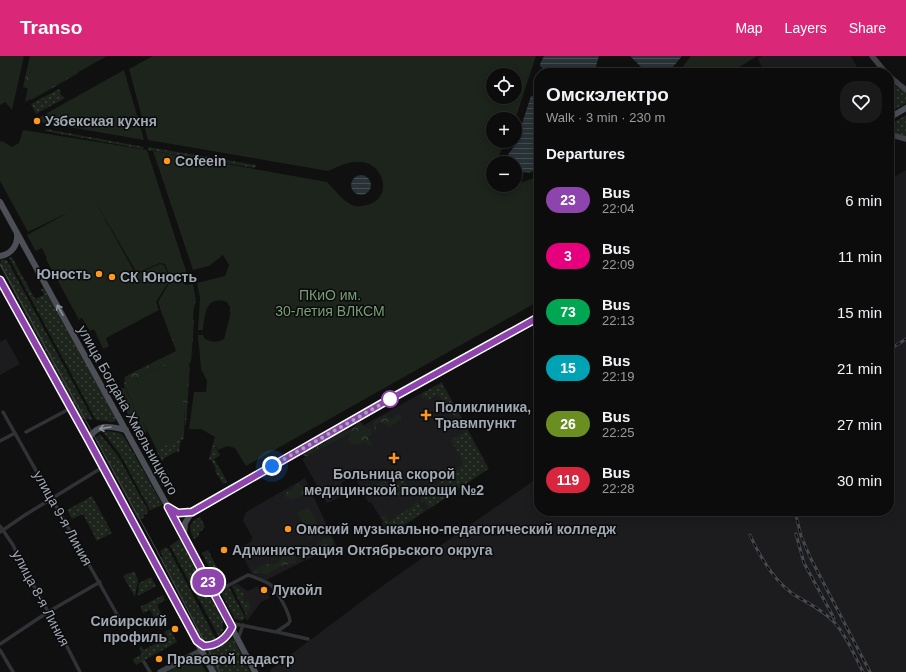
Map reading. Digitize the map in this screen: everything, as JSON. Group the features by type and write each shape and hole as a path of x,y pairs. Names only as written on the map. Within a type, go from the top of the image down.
{"main road":[{"path":"872,56 881,68"},
{"path":"894,80 906,90"},
{"path":"894,115 906,108"},
{"path":"894,135 906,139"},
{"name":"улица Богдана Хмельницкого","path":"0,202 184,536 255,672"},
{"path":"0,256 9,253 14,248 17,232"},
{"path":"0,280 88,439 213,672"},
{"path":"168,507 178,513 192,512 374,408 534,320"},
{"path":"88,439 96,430 105,426 126,430"},
{"path":"184,536 185,524 192,512"},
{"path":"197,641 204,646 213,645 227,636 231,625"},
{"path":"160,672 202,650"}],"street":[{"path":"26,432 71,408"},
{"name":"улица 9-я Линия","path":"3,412 123,625"},
{"path":"0,442 15,433"},
{"path":"1,531 103,467"},
{"name":"улица 8-я Линия","path":"0,526 1,531 13,545 80,672"},
{"path":"214,593 248,575 268,583 275,588 289,617 288,624 276,632"},
{"path":"0,644 48,612 100,582"},
{"path":"231,625 243,625 308,639"},
{"path":"238,639 243,625"},
{"path":"0,650 13,672"},
{"path":"144,662 150,672"}],"shaded area":[{"path":"544,56 599,56 595,68 543,68 540,64"},
{"path":"630,56 682,56 672,68 642,68"},
{"path":"762,56 851,56 857,68 762,68 758,59"},
{"path":"531,96 534,96 534,170 529,173 522,172 522,156 507,156 513,148 522,148 522,124"},
{"path":"906,170 906,672 271,672 270,670 385,584 534,480 534,516 894,516 894,177"},
{"path":"361,175 368,178 371,185 368,192 361,195 354,192 351,185 354,178"},
{"path":"6,339 20,364 0,375 0,342"},
{"name":"Больница скорой медицинской помощи №2","path":"442,382 489,468 389,536 381,523 383,522 371,502 369,503 354,476 341,483 347,494 327,503 302,459"},
{"name":"Омский музыкально-педагогический колледж","path":"305,478 336,545 266,580 252,574 239,548 252,541 252,537 243,521 246,512"},
{"path":"239,583 239,585 248,591 258,586 260,592 268,589 271,593 268,594 270,598 261,602 247,621 245,617 246,615 232,586"}],"green space":[{"path":"0,56 24,56 12,110 5,102 0,105"},
{"path":"30,56 63,56 78,72 77,74 31,100 29,89 23,87"},
{"path":"34,56 107,56 25,102"},
{"name":"ПКиО им. 30-летия ВЛКСМ","path":"153,56 536,56 522,99 522,68 486,68 486,104 520,104 518,112 486,112 486,148 502,148 498,156 486,156 486,192 522,192 522,182 534,178 534,304 246,466 235,448 227,446 218,450 213,443 215,437 201,429 189,429 194,392 206,392 207,381 201,369 198,335 203,335 205,339 217,342 224,339 230,316 230,307 227,302 214,301 210,304 204,318 203,330 198,330 200,298 197,283 225,276 229,265 223,255 209,266 193,270 153,151 327,182 343,199 356,206 367,205 376,201 381,195 383,187 382,179 379,172 373,166 364,162 354,162 343,164 328,171 148,140 129,69"},
{"path":"691,56 757,56 738,68 682,68"},
{"path":"124,70 144,140 40,122 40,117"},
{"path":"894,85 906,93 906,103 894,110"},
{"path":"59,89 61,91 60,94 65,98 36,114 31,104"},
{"path":"906,115 906,138 894,134 894,122"},
{"path":"46,129 144,147 143,149 45,131"},
{"path":"23,130 147,150 186,271 185,285 193,284 195,295 186,402 163,361 178,354 158,302 171,280 165,264 160,263 137,273 95,201 135,273 137,274 160,264 164,265 170,280 156,302 159,310 106,338 109,346 103,349 94,329 90,331 82,318 79,320 46,259 47,258 42,248 36,251 27,235 71,211 28,232 0,181 0,142 2,141 12,147 19,143"},
{"path":"148,147 256,165 255,168 148,150"},
{"path":"12,257 35,299 44,295 41,289 44,289 113,413 116,419 115,422 96,420 9,258"},
{"path":"1,259 7,260 93,420 81,418 0,266"},
{"path":"179,274 185,280 184,284 196,298 195,305 192,308 190,316 194,321 191,362 184,365 185,368 190,367 186,425 185,409 163,365 124,385 125,377 176,351 160,308"},
{"path":"163,365 185,405 184,436 157,450 143,422 140,421 135,412 136,410 124,385"},
{"path":"441,383 462,418 454,416 439,396 437,395 428,400 426,397 423,398 421,394"},
{"path":"125,388 136,410 135,413 140,421 143,422 147,432 138,435 118,393 118,390"},
{"path":"398,414 401,416 401,420 389,427 378,423 376,424 376,432 373,425 374,421 385,416 392,419"},
{"path":"359,422 371,430 372,433 368,438 373,444 371,446 365,442 351,444 348,441 350,433 306,457 302,454 313,447 324,443 330,437 353,428"},
{"path":"108,431 120,433 125,438 162,504 161,506 150,510 121,456 103,432"},
{"path":"467,431 488,469 429,509 425,501 422,502 420,497 456,471 463,462 451,440"},
{"path":"100,434 118,456 148,510 148,513 144,515 144,518 138,519 96,440 96,437"},
{"path":"184,435 183,440 181,440 179,452 178,453 177,451 162,461 156,450"},
{"path":"213,443 220,455 214,459 227,482 223,484 215,471 216,469 211,460 209,460"},
{"path":"403,479 409,489 396,496 393,491 384,496 376,488 377,484 384,480 389,487"},
{"path":"298,484 303,486 303,496 291,500 287,498 284,493 293,489 295,485"},
{"path":"92,496 112,533 97,541 83,514 72,519 67,510"},
{"path":"417,500 423,512 389,534 382,517 385,515 389,521 413,506"},
{"path":"309,507 322,531 310,538 297,513"},
{"path":"200,517 205,527 199,533 199,536 194,539 190,529 192,523"},
{"path":"324,538 332,539 333,544 309,556 307,551 312,549"},
{"path":"180,539 223,618 223,630 219,637 170,546"},
{"path":"166,547 168,548 216,639 209,641 205,640 197,634 196,627 160,558 163,556 160,551"},
{"path":"208,550 222,577 216,581 202,553"},
{"path":"287,553 297,558 296,563 283,565 267,574 252,572 265,564 275,564 279,562 283,555"},
{"path":"134,571 138,580 135,597 123,576"},
{"path":"151,577 156,586 138,596 139,583"},
{"path":"232,586 238,588 242,592 245,596 243,597 245,602 248,600 250,604 249,611 246,615"},
{"path":"229,587 245,617 242,621 235,619 222,595 222,592"},
{"path":"163,595 165,600 157,605 167,625 160,629 150,610 143,613 140,607"},
{"path":"177,625 178,627 171,631 177,642 136,665 133,659 142,654 139,648 141,646 144,650 167,637 164,632"},
{"path":"233,638 250,672 216,672 207,655 210,650"},
{"path":"197,656 206,672 167,672"}],"tram line":[{"path":"0,264 156,549 220,672"}],"railway":[{"path":"894,347 906,339"},
{"path":"796,516 801,536 811,559 870,672"},
{"path":"796,534 804,563 834,618"},
{"path":"750,535 758,552 779,582 793,594 824,613 839,627 847,639 863,672"}],"bus line":[{"name":"23","path":"0,280 197,641 204,646 213,645 224,639 232,627 168,507 178,513 183,514 192,512 381,404 534,320"}],"place":[{"name":"Узбекская кухня","path":"37,121"},
{"name":"Cofeein","path":"167,161"},
{"name":"Юность","path":"99,274"},
{"name":"СК Юность","path":"112,277"},
{"name":"Поликлиника, Травмпункт","path":"426,415"},
{"name":"Больница скорой медицинской помощи №2","path":"394,458"},
{"name":"Омский музыкально-педагогический колледж","path":"288,529"},
{"name":"Администрация Октябрьского округа","path":"224,550"},
{"name":"Лукойл","path":"264,590"},
{"name":"Сибирский профиль","path":"175,629"},
{"name":"Правовой кадастр","path":"159,659"}],"route":[{"path":"272,466 394,397 390,399"}]}
